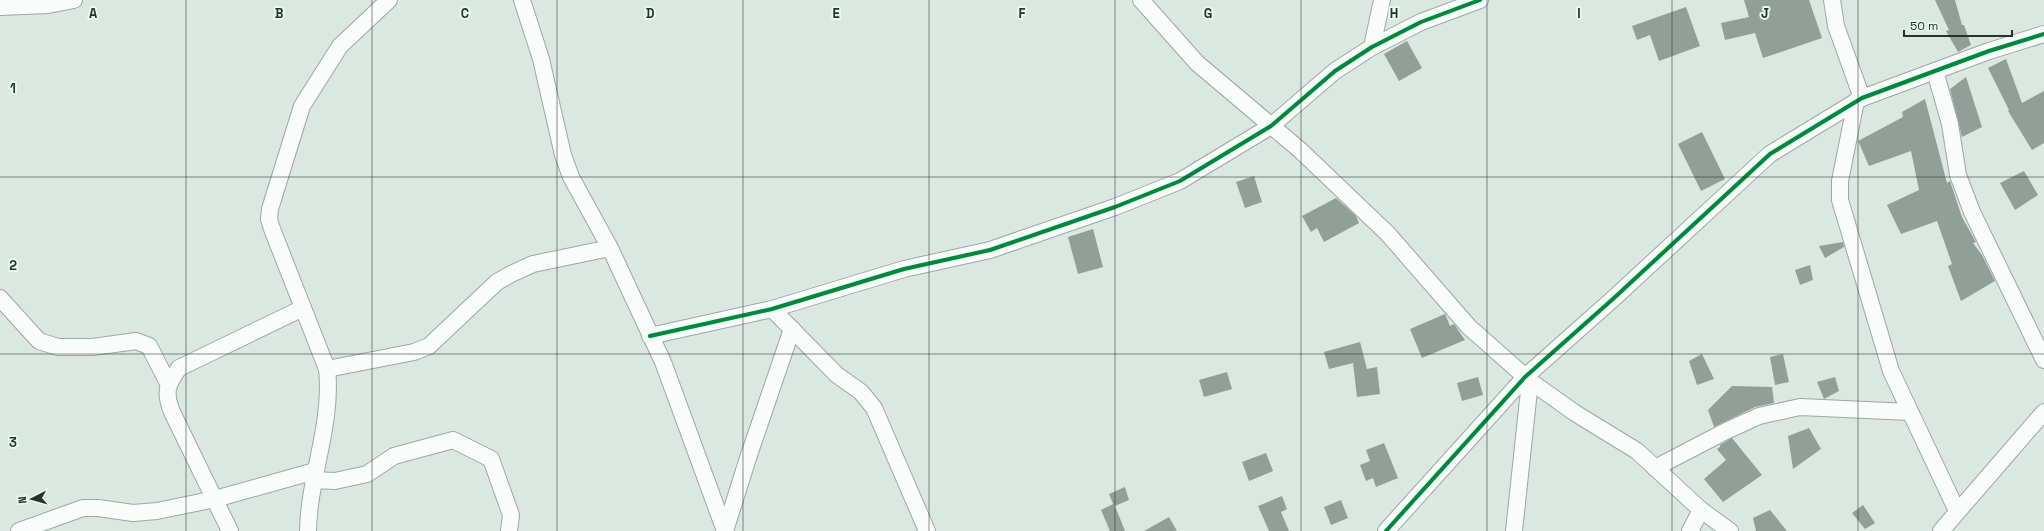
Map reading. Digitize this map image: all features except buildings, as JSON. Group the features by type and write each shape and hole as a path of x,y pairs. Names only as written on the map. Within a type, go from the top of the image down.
{"street":[{"path":"0,7 48,4 74,0"},
{"path":"308,531 314,476 327,411 329,387 327,369 272,229 269,219 270,209 302,106 340,46 389,0"},
{"path":"522,0 541,59 562,155 571,177 610,248 663,362 725,531"},
{"path":"1141,0 1197,63 1300,150 1388,234 1469,326 1527,379 1575,414 1637,451 1701,510 1730,531"},
{"path":"1372,47 1382,0"},
{"path":"650,336 772,309 904,269 990,250 1115,207 1180,181 1271,126 1335,71 1372,47 1421,22 1480,0"},
{"path":"1832,0 1836,26 1859,100 1840,181 1840,200 1891,371 1957,511"},
{"path":"1386,531 1527,379 1770,154 1859,100 1935,71 2044,34"},
{"path":"1935,71 1950,124 1958,175 1972,212 2044,360"},
{"path":"327,369 414,352 429,346 497,282 532,264 610,248"},
{"path":"0,298 39,341 58,347 93,346 136,341 149,346 168,383 167,399 172,412 230,531"},
{"path":"168,383 179,368 303,308"},
{"path":"772,309 837,375 861,392 874,408 927,531"},
{"path":"725,531 792,329"},
{"path":"1514,531 1527,379"},
{"path":"1655,468 1759,416 1800,407 1910,412"},
{"path":"1940,531 2044,412"},
{"path":"19,531 82,508 98,508 133,513 156,511 314,476 335,481 367,474 394,456 453,440 491,460 511,515 509,531"},
{"path":"1690,531 1701,510"}],"cycle path":[{"path":"650,336 772,309 904,269 990,250 1115,207 1180,181 1271,126 1335,71 1372,47 1421,22 1480,0"},
{"path":"1386,531 1525,377 1614,298 1770,154 1862,98 1989,51 2044,34"}]}
